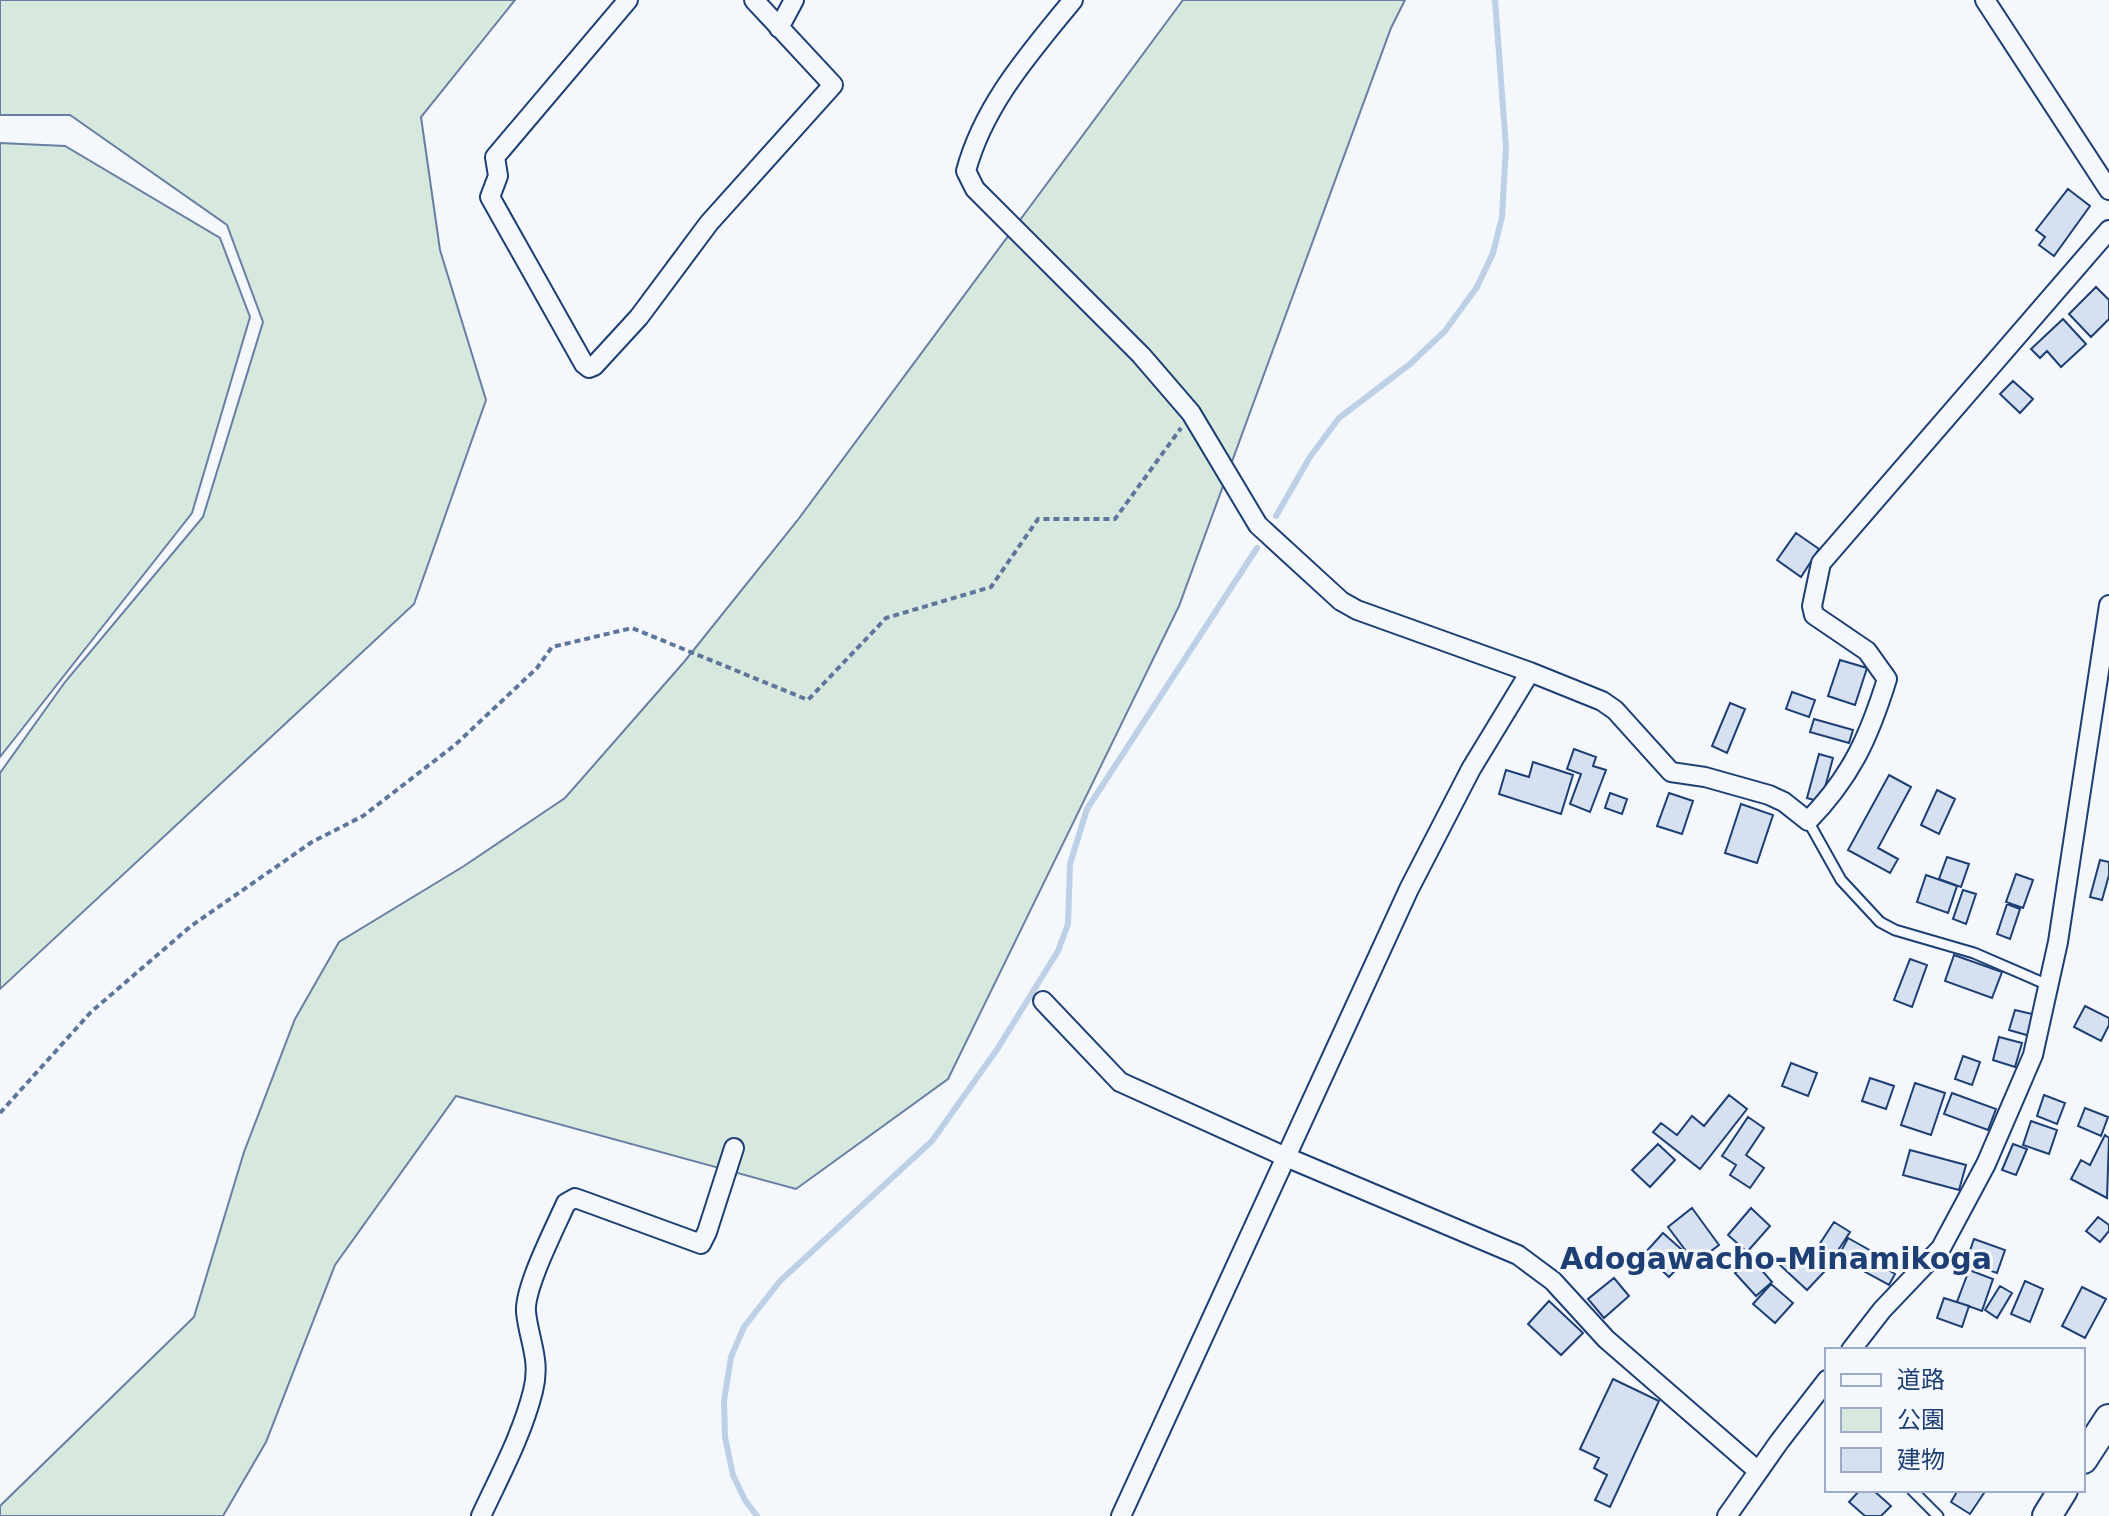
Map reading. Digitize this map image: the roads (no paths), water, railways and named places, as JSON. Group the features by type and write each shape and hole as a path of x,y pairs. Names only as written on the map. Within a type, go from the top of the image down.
{"main road":[{"path":"2085,1456 2109,1419"},
{"path":"2047,1516 2062,1492"}],"street":[{"path":"628,0 495,157 498,176 490,197 589,368 639,317 709,223 833,85 754,0"},
{"path":"779,28 794,0"},
{"path":"1073,0 992,105 972,148 966,171 975,189 1141,355 1191,413 1258,525 1341,601 1389,623 1530,672 1602,701 1615,710 1671,772 1705,777 1769,795 1784,802 1808,821 1845,779 1873,722 1887,679 1867,651 1814,615 1812,606 1821,563 2109,230"},
{"path":"1985,0 2109,190"},
{"path":"1853,1348 1882,1310 1941,1248 1986,1164 2033,1055 2058,942 2109,605"},
{"path":"1121,1516 1409,889 1471,769 1530,672"},
{"path":"1043,1001 1120,1082 1286,1157 1518,1255 1553,1281 1606,1339 1758,1471"},
{"path":"481,1516 519,1437 534,1390 536,1355 526,1310 531,1286 566,1203 575,1198 701,1244 734,1148"},
{"path":"1727,1516 1758,1471 1823,1393"}],"lane":[{"path":"1808,821 1841,880 1880,922 1895,930 1974,953 2048,985"},
{"path":"1914,1492 1938,1516"}],"waterway":[{"path":"1276,516 1310,457 1339,418 1410,364 1445,331 1477,287 1493,253 1502,217 1506,147 1495,0"},
{"path":"757,1516 733,1475 725,1437 724,1401 731,1357 744,1327 780,1281 932,1141 998,1048 1058,951 1068,924 1070,864 1087,809 1257,548"}],"district":[{"name":"Adogawacho-Minamikoga","path":"1776,1258"}]}
